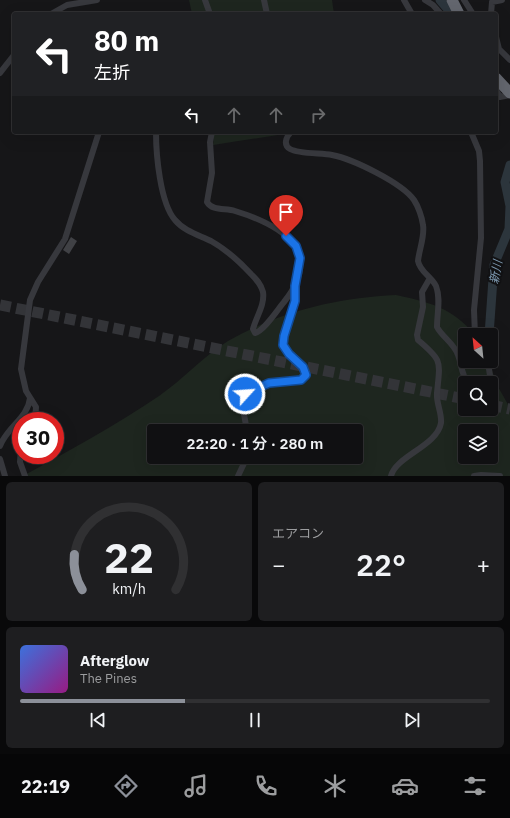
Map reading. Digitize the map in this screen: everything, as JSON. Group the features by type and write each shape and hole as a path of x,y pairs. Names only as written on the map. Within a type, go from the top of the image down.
{"highway":[{"path":"452,0 458,12"},
{"path":"498,80 510,94"}],"street":[{"path":"55,12 67,5 97,0"},
{"path":"205,0 209,12"},
{"path":"264,0 267,12"},
{"path":"404,0 411,12"},
{"path":"425,0 433,5 439,12"},
{"path":"464,0 472,12"},
{"path":"491,12 492,2 502,0"},
{"path":"498,49 510,60"},
{"path":"0,73 12,58"},
{"path":"498,94 500,97 510,94"},
{"path":"36,412 36,407 26,391 21,364 26,343 30,300 38,282 65,239 98,134"},
{"path":"156,134 158,164 166,203 171,215 180,225 210,241 235,257 259,283 263,292 262,303 255,322 254,332 258,332 295,286"},
{"path":"212,134 210,142 212,173 207,202 211,207 234,211 272,226 292,241 300,253 295,286 295,301 284,336 283,345 289,354 303,367 306,375 301,380 269,383 245,394 242,403 246,424"},
{"path":"289,134 286,138 286,143 287,147 292,150 320,153 344,158 373,170 407,192 418,207 424,226 418,261 419,267 435,285 439,297 437,327 439,331 451,342 458,355 464,376"},
{"path":"472,134 479,151 480,161 481,238 474,310 475,328"},
{"path":"391,476 395,468 434,435 441,423 437,400 439,378 438,360 434,354 418,340 417,335 422,307 422,292 430,278"},
{"path":"0,446 8,430 24,414 29,405 30,398"},
{"path":"0,459 5,476"},
{"path":"21,464 25,476"},
{"path":"238,476 244,464"},
{"path":"474,476 500,476"}],"shaded area":[{"path":"189,0 332,0 334,12 192,12"},
{"path":"214,134 284,134 213,145"},
{"path":"396,295 418,300 449,312 467,326 469,328 458,328 458,368 491,368 494,376 458,376 458,416 498,416 498,387 510,408 510,476 23,476 45,464 64,464 64,453 143,407 168,390 202,360 228,341 289,314 330,303 352,299"}],"building":[{"path":"71,237 77,241 69,254 63,250"}],"waterway":[{"name":"新川","path":"440,0 450,12"},
{"name":"新川","path":"490,328 494,265 509,229 510,206 505,182 510,165"}],"tunnel":[{"path":"0,305 458,398"},
{"path":"498,406 510,409"}],"route":[{"path":"245,394 259,386 281,381 290,382 301,380 306,375 303,367 289,354 283,345 284,336 296,296 295,286 300,258 300,253 296,246 286,236"}]}
